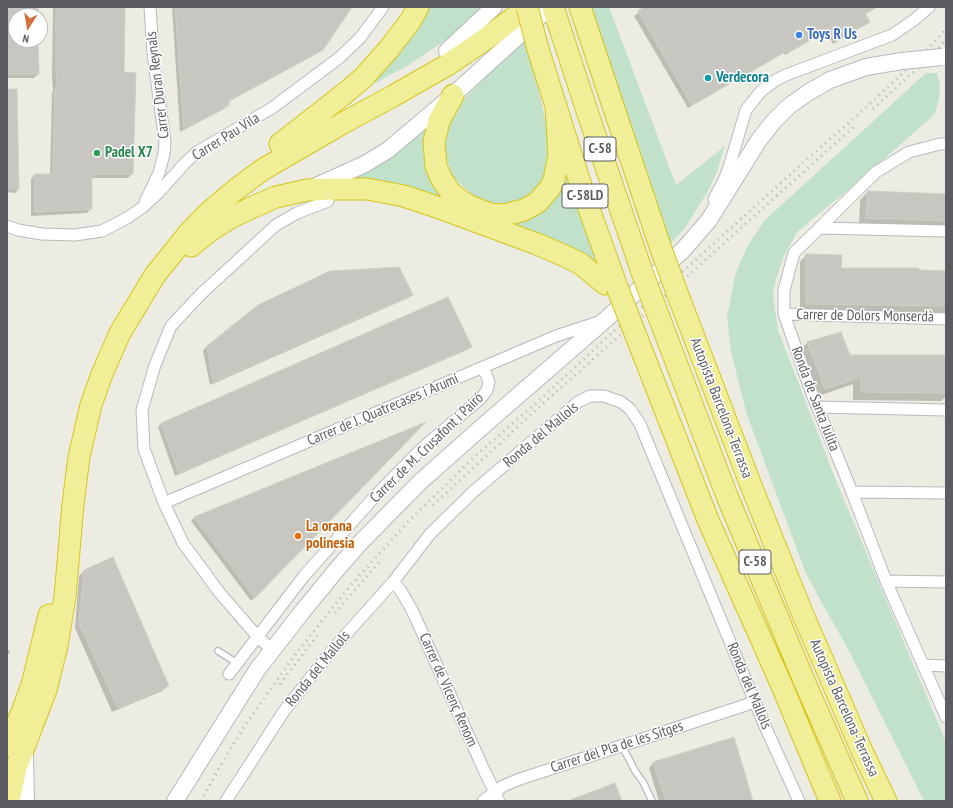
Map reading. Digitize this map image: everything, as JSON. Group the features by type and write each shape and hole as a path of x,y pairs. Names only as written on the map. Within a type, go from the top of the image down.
{"highway":[{"path":"280,144 363,78 388,50 407,25 418,7"},
{"path":"13,798 16,768 12,743 32,685 46,632 54,578 66,454 80,398 97,351 130,288 171,234 218,188 246,166 280,144 447,51 510,7"},
{"path":"12,743 46,690 58,646 65,597 73,504 79,457 91,405 102,374 120,333 155,275 188,234 208,213 262,170 449,64 487,38 527,7"},
{"name":"C-58LD","path":"527,7 538,49 611,285"},
{"name":"Autopista Barcelona-Terrassa","path":"581,12 662,252 752,488 801,610 862,751 886,801"},
{"name":"Autopista Barcelona-Terrassa","path":"556,17 642,272 730,503 805,683 857,801"},
{"path":"453,95 439,121 434,142 436,166 441,178 451,193 467,205 490,214 504,215 524,210 538,202 550,188 554,180 559,155 556,104"},
{"path":"155,275 211,230 230,218 253,207 276,197 307,190 338,188 367,189 404,196 431,205 568,257 611,285 624,306 708,520 782,686 830,801"}],"main road":[{"path":"447,51 494,7"},
{"path":"307,190 365,164 388,150 453,95 550,7"},
{"path":"175,801 250,679 361,542 420,482 604,321 692,240 713,214 759,140 773,122 789,106 809,92 841,76 866,67 902,61 944,57"}],"street":[{"name":"Carrer Duran Reynals","path":"143,206 159,173 164,154 165,142 153,54 150,7"},
{"name":"Carrer Pau Vila","path":"7,226 18,230 42,234 75,235 102,231 127,218 159,192 197,152 272,108 339,58 360,38 383,7"},
{"path":"692,240 725,178 746,110 761,91 786,75 892,35 910,23 929,7"},
{"name":"Ronda de Santa Julita","path":"946,144 940,144 909,152 876,172 794,253 784,290 784,314 817,407 852,492 886,581 946,718"},
{"path":"272,650 257,636 218,592 182,543 164,503 144,449 142,410 154,365 171,326 201,294 276,225 297,213 328,201"},
{"path":"820,228 946,231"},
{"name":"Carrer de Dolors Monserdà","path":"784,314 946,318"},
{"name":"Carrer de J. Quatrecases i Arumí","path":"164,503 556,336 604,321"},
{"name":"Carrer de M. Crusafont i Pairó","path":"229,674 304,576 377,494 419,451 481,398 487,390 490,382 481,368"},
{"name":"Ronda del Mallols","path":"226,801 243,772 284,711 333,649 393,582 430,534 473,492 578,402 590,396 604,396 621,402 630,409 640,424 755,702 799,801"},
{"path":"817,407 946,410"},
{"path":"852,492 946,493"},
{"path":"886,581 946,582"},
{"name":"Carrer de Vicenç Renom","path":"393,582 401,591 412,610 497,797"},
{"path":"924,666 946,666"},
{"name":"Carrer del Pla de les Sitges","path":"483,801 497,797 503,786 517,780 755,702"}],"lane":[{"path":"218,651 237,663"},
{"path":"620,746 628,757 634,771 643,782 652,801"}],"green space":[{"path":"428,7 483,7 450,37 407,66 364,89"},
{"path":"592,7 609,7 676,185 725,146 717,172 708,191 685,228 669,245 656,210"},
{"path":"526,36 552,148 551,173 541,188 518,205 500,208 476,198 452,176 444,151 448,127 464,99"},
{"path":"926,73 937,73 940,85 939,98 935,114 873,169 797,232 784,256 776,279 773,295 778,330 837,483 946,742 946,801 924,801 848,649 805,571 747,415 731,352 727,317 735,275 747,247 765,220"},
{"path":"427,127 451,205 347,181"},
{"path":"564,171 602,270 495,222"}],"building":[{"path":"7,7 38,7 8,8 8,48 38,48 39,74 7,74"},
{"path":"56,7 125,7 124,72 136,73 133,174 92,174 92,209 35,212 34,174 53,174 55,88 57,88"},
{"path":"175,7 352,7 323,50 229,101 229,105 184,129"},
{"name":"Verdecora","path":"644,7 876,7 865,13 870,22 837,41 830,29 789,52 788,50 692,105 638,11"},
{"path":"7,89 17,89 19,190 7,188"},
{"path":"868,191 946,194 946,221 866,218"},
{"path":"806,254 842,255 841,268 919,268 919,270 946,271 946,306 806,304"},
{"path":"399,267 413,295 213,382 207,346 258,305 330,271"},
{"path":"448,297 472,347 179,473 161,423"},
{"path":"841,332 850,355 946,355 946,393 861,392 861,377 825,389 807,342"},
{"path":"426,422 255,598 194,517"},
{"path":"113,557 169,686 118,708 79,623 84,570"},
{"path":"734,737 753,801 666,801 653,762"},
{"path":"615,783 622,801 570,801 570,800"}],"railway":[{"path":"201,801 242,730 294,656 350,586 407,523 472,459 860,113 922,55 946,29"},
{"path":"873,109 934,53 946,40"},
{"path":"433,505 547,400 857,124"},
{"path":"335,613 381,560"},
{"path":"280,684 320,632"}],"place":[{"name":"Toys R Us","path":"799,35"},
{"name":"Verdecora","path":"708,78"},
{"name":"Padel X7","path":"97,153"},
{"name":"La orana polinesia","path":"298,536"}]}
